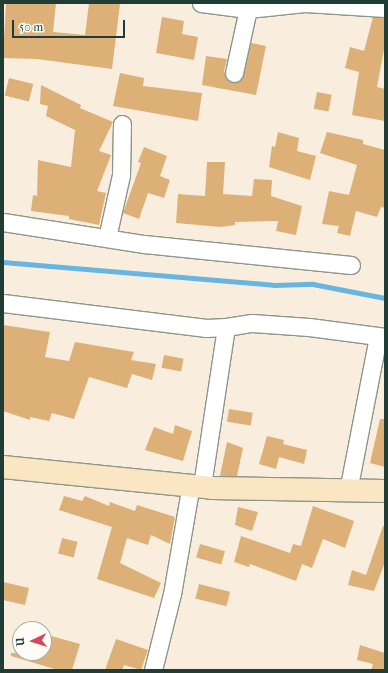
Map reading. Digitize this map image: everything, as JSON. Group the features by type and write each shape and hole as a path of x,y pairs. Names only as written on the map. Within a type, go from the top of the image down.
{"main road":[{"path":"3,467 197,485 385,491"}],"street":[{"path":"201,3 248,9 305,3 385,8"},
{"path":"234,73 248,9"},
{"path":"107,238 121,175 122,124"},
{"path":"3,222 107,238 352,265"},
{"path":"3,303 206,328 252,323 309,327 382,337 348,491"},
{"path":"153,670 197,485 226,327"}],"building":[{"path":"6,3 56,3 53,32 85,35 89,3 120,4 112,69 37,59 3,58"},
{"path":"162,17 184,21 182,34 198,37 194,60 156,53"},
{"path":"373,17 385,18 385,44 377,87 385,89 385,121 352,115 359,72 345,68 350,47 364,51"},
{"path":"251,43 266,46 256,95 202,85 206,56 227,59 224,71 227,80 232,83 241,80"},
{"path":"120,73 144,78 143,86 202,93 198,121 113,106"},
{"path":"9,78 33,84 29,102 5,95"},
{"path":"41,85 81,105 80,108 113,122 99,151 111,155 97,191 106,193 99,225 69,219 69,216 31,211 33,195 37,196 38,160 71,167 75,130 46,116 48,106 40,104"},
{"path":"317,92 332,95 328,112 314,109"},
{"path":"278,132 299,138 297,151 316,156 310,180 269,167 272,146 275,147"},
{"path":"327,132 363,140 363,144 385,150 385,208 381,207 377,217 356,211 350,236 337,233 339,226 322,224 329,191 349,195 357,165 320,153"},
{"path":"144,147 167,156 160,176 170,180 164,198 148,193 139,219 123,213 141,163 138,162"},
{"path":"207,162 225,162 223,194 252,196 254,179 272,180 271,196 302,206 296,235 276,231 278,221 235,222 235,225 221,227 176,223 178,194 205,196"},
{"path":"3,325 50,332 45,357 69,361 75,342 134,352 131,360 156,364 152,380 132,374 127,388 89,377 74,419 52,413 49,421 30,417 30,420 3,411"},
{"path":"164,355 184,359 181,372 162,368"},
{"path":"229,409 253,413 251,426 227,422"},
{"path":"380,419 385,419 385,467 370,463"},
{"path":"175,425 192,431 183,461 145,450 154,427 173,434"},
{"path":"267,436 284,440 283,444 307,450 304,464 279,457 276,469 259,464"},
{"path":"227,442 243,448 237,476 220,476"},
{"path":"64,496 82,501 85,496 109,506 110,502 135,511 137,505 175,517 170,544 151,535 148,545 127,538 120,563 161,583 154,598 97,579 112,527 59,510"},
{"path":"313,506 354,521 345,548 323,539 312,568 302,564 296,581 250,564 249,567 234,562 241,536 290,553 293,544 301,546"},
{"path":"238,507 258,512 252,531 235,525"},
{"path":"383,526 385,526 385,562 374,591 348,585 352,570 366,575"},
{"path":"62,538 78,542 74,557 58,554"},
{"path":"200,544 225,551 221,565 196,557"},
{"path":"3,582 29,588 25,605 3,600"},
{"path":"199,584 230,592 226,606 195,599"},
{"path":"52,636 80,644 72,670 58,670 28,661 52,661"},
{"path":"116,639 148,650 141,670 124,665 122,670 105,670"},
{"path":"360,645 385,653 385,670 371,670 373,664 357,660"}],"waterway":[{"path":"3,262 275,285 313,284 385,298"}]}
